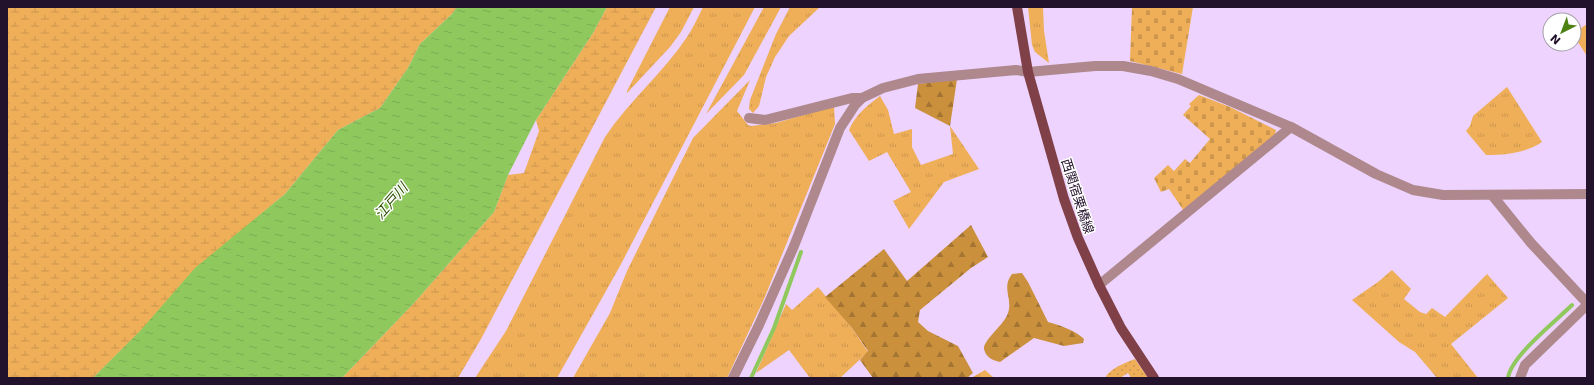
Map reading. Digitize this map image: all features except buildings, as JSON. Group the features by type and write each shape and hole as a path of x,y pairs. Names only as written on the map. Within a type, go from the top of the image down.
{"main road":[{"name":"西関宿栗橋線","path":"1017,7 1028,72 1064,199 1078,238 1099,285 1121,328 1154,378"}],"street":[{"path":"733,378 759,326 794,246 840,128 849,112 862,98 883,88 918,79 1016,70 1028,72 1123,66 1151,71 1178,79 1291,127 1376,174 1412,190 1443,195 1587,194"},
{"path":"749,118 765,120 852,98 862,98"},
{"path":"1099,285 1291,127"},
{"path":"1492,195 1531,243 1587,304 1525,365 1520,378"}],"green space":[{"path":"7,7 457,7 452,14 420,44 408,68 380,108 338,130 285,194 247,226 93,378 7,378"},
{"path":"607,7 656,7 481,339 458,378 342,378 414,303 494,212 508,175 524,173 539,131 536,120 593,33"},
{"path":"670,7 694,7 681,32 670,47 627,93 627,91"},
{"path":"703,7 755,7 620,266 557,378 475,378 506,331 605,137 614,124 678,50 689,34"},
{"path":"764,7 781,7 744,75 706,114"},
{"path":"790,7 820,7 789,36 775,57 766,77 759,106 753,113 749,109 750,100 776,34"},
{"path":"1028,7 1043,7 1044,31 1049,63 1035,52 1032,45"},
{"path":"1132,7 1193,7 1182,74 1130,61"},
{"path":"1587,24 1587,56 1582,48 1582,27"},
{"path":"957,79 950,126 915,108 918,84"},
{"path":"750,80 737,111 748,125 751,126 776,123 834,106 835,124 764,299 727,378 573,378 610,313 627,271 693,138"},
{"path":"1507,87 1542,142 1529,149 1516,153 1486,155 1466,131 1470,126 1473,116"},
{"path":"1199,95 1230,107 1276,130 1275,135 1184,211 1169,189 1161,192 1154,178 1168,165 1174,171 1185,159 1190,163 1210,139 1183,115 1191,106 1189,104"},
{"path":"880,96 888,110 894,134 912,129 912,147 921,165 953,154 950,126 979,169 944,182 909,229 893,201 911,192 887,152 869,161 849,130 858,115"},
{"path":"971,225 988,257 971,268 920,310 918,322 928,331 958,346 973,373 967,378 873,378 860,360 868,351 852,328 825,297 884,249 907,281"},
{"path":"1392,270 1411,289 1404,299 1420,312 1426,314 1432,308 1445,317 1487,274 1508,298 1451,344 1478,378 1437,378 1415,352 1399,342 1352,300"},
{"path":"1022,273 1048,322 1076,333 1084,339 1083,343 1064,346 1034,338 1000,362 988,357 984,349 985,345 1008,313 1009,303 1007,284 1009,279 1012,274"},
{"path":"818,287 852,328 868,352 840,378 810,378 789,350 756,373 786,304 792,310"},
{"path":"1135,359 1148,378 1131,378 1128,373 1120,378 1105,378 1110,371"},
{"path":"985,370 994,378 971,378"}],"water":[{"name":"江戸川","path":"457,7 607,7 593,33 536,120 508,175 494,212 414,303 342,378 93,378 140,331 195,268 285,194 338,130 380,108 408,68 420,44 452,14"}],"waterway":[{"path":"751,378 774,328 801,252"},
{"path":"1508,378 1511,369 1525,349 1572,305"}]}
